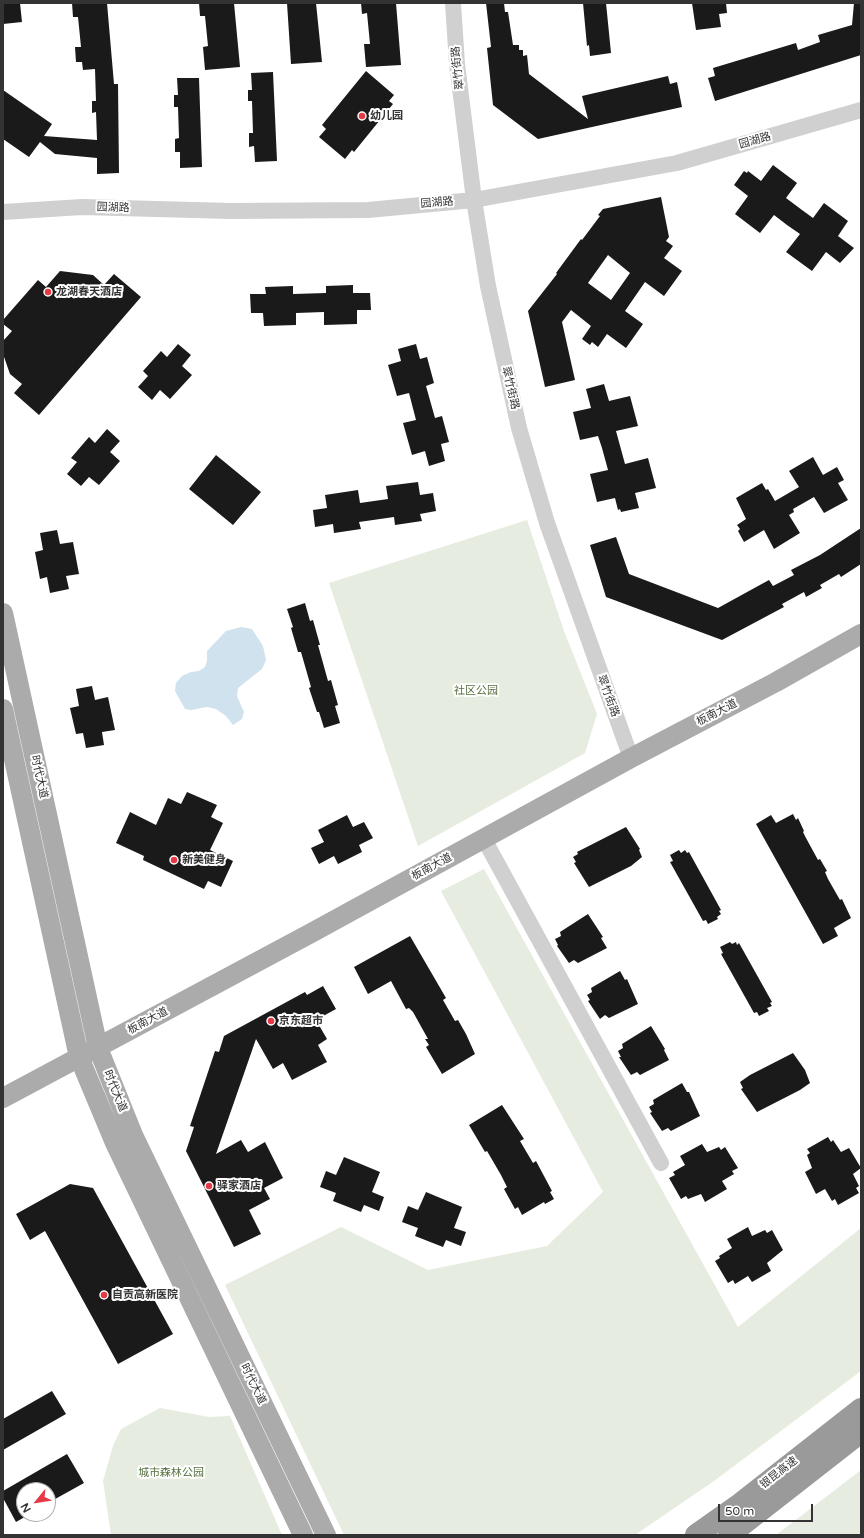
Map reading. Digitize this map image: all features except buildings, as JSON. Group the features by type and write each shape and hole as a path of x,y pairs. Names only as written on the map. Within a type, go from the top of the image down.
{"highway":[{"name":"银昆高速","path":"696,1535 740,1504 861,1409"},
{"name":"银昆高速","path":"729,1535 861,1432"}],"main road":[{"name":"时代大道","path":"3,613 98,1048 132,1135 326,1535"},
{"name":"板南大道","path":"3,1098 98,1048 631,758 776,682 861,634"},
{"name":"时代大道","path":"3,709 79,1057 115,1143 303,1535"}],"street":[{"name":"翠竹街路","path":"453,3 457,64 474,200 488,286 519,428 547,523 631,758"},
{"name":"园湖路","path":"3,212 82,207 231,211 368,210 474,200 678,163 861,110"},
{"path":"484,839 661,1163"}],"green space":[{"name":"社区公园","path":"527,520 564,631 597,714 585,753 418,846 329,583"},
{"path":"484,869 738,1327 861,1228 861,1371 714,1481 635,1535 344,1535 225,1285 341,1227 428,1270 547,1246 603,1192 441,891"},
{"name":"城市森林公园","path":"160,1408 209,1417 230,1416 282,1535 111,1535 103,1481 113,1446 121,1429"},
{"path":"861,1470 861,1535 776,1535"}],"water":[{"path":"241,627 252,629 263,646 266,660 262,669 238,688 237,696 244,712 242,719 233,725 226,716 216,709 207,707 191,710 185,709 175,691 176,683 182,676 191,672 199,671 205,667 207,661 207,651 226,631"}],"place":[{"name":"幼儿园","path":"362,116"},
{"name":"龙湖春天酒店","path":"48,292"},
{"name":"新美健身","path":"174,860"},
{"name":"京东超市","path":"271,1021"},
{"name":"驿家酒店","path":"209,1186"},
{"name":"自贡高新医院","path":"104,1295"}]}
